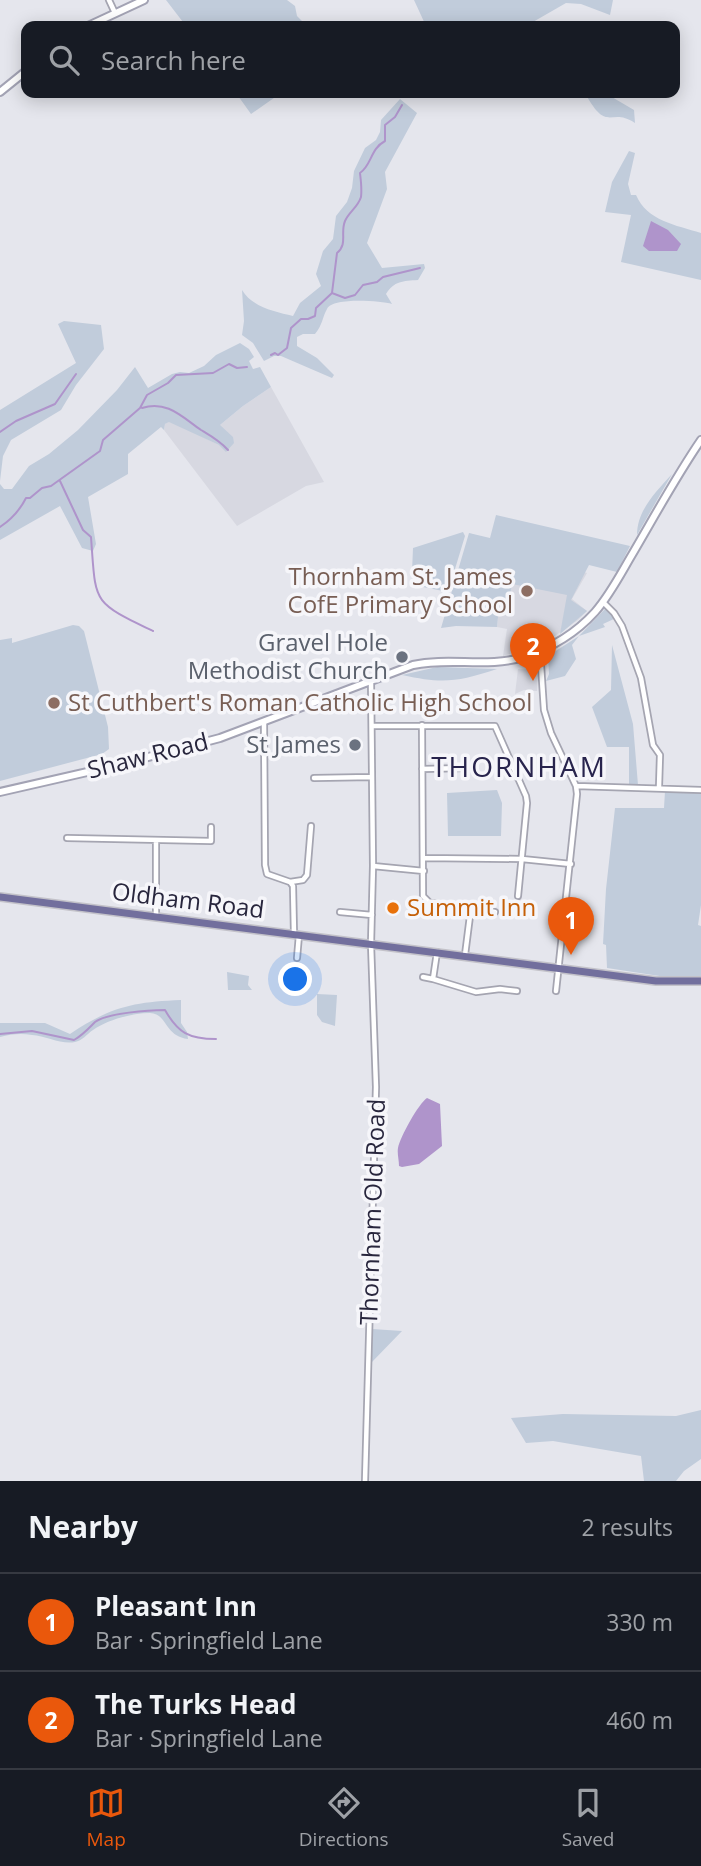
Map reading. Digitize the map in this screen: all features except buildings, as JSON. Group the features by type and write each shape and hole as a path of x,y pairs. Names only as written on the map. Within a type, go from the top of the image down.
{"main road":[{"name":"Oldham Road","path":"0,897 656,981 701,981"}],"street":[{"path":"109,0 115,13"},
{"path":"98,21 144,0"},
{"path":"2,90 21,75"},
{"name":"Shaw Road","path":"0,792 176,751 264,722 397,670 431,661 505,661 540,650 566,637 603,602 701,440"},
{"path":"603,602 622,626 640,678 653,746 660,755 659,788"},
{"path":"540,650 544,710 551,733 578,794 556,990"},
{"name":"Thornham Old Road","path":"366,1481 376,1087 371,944 371,680"},
{"path":"264,722 267,874 290,882 303,880 307,875 311,826"},
{"path":"422,725 424,896 426,901 495,912"},
{"path":"372,726 495,726 526,796 518,896"},
{"path":"422,769 466,768"},
{"path":"320,769 317,778 372,777"},
{"path":"576,786 701,790"},
{"path":"67,838 211,841 211,827"},
{"path":"156,840 156,916"},
{"path":"423,858 522,859 571,864"},
{"path":"373,866 424,871"},
{"path":"290,882 293,886 297,958"},
{"path":"465,955 471,908"},
{"path":"340,912 372,915"},
{"path":"433,979 437,952"},
{"path":"423,977 476,992 517,990"}],"shaded area":[{"path":"166,0 287,0 295,6 297,16 302,21 182,21"},
{"path":"414,0 613,0 610,15 581,4 566,3 535,21 424,21"},
{"path":"240,98 274,98 251,114"},
{"path":"588,98 614,98 634,110 635,123 620,117 604,116"},
{"path":"400,99 417,113 385,172 387,189 367,243 382,268 424,264 425,268 418,280 399,282 392,286 386,294 392,304 347,301 331,305 315,334 297,337 297,346 317,358 334,375 332,378 281,356 264,361 253,343 242,335 242,290 258,305 293,316 300,303 321,286 316,274 323,251 333,239 336,216 347,202 354,171 365,148 376,140 381,120"},
{"path":"629,151 635,153 628,184 631,195 636,195 647,211 655,216 701,233 701,280 621,262 631,215 605,212 612,182"},
{"path":"651,221 668,230 681,244 677,251 649,251 643,246"},
{"path":"64,321 101,325 104,349 76,385 61,410 11,440 3,456 0,481 0,410 76,363 58,324"},
{"path":"240,343 249,349 254,357 249,361 253,369 260,367 271,387 220,425 233,437 234,443 226,452 219,445 169,422 165,424 164,430 161,427 128,454 128,474 88,497 96,544 93,551 82,548 60,506 0,540 0,484 4,489 12,489 29,466 49,454 78,430 135,367 148,388 172,374 189,373 204,366 216,355"},
{"path":"271,387 324,482 306,486 237,526 164,430 165,424 170,421 219,445 220,425"},
{"path":"672,474 637,535 644,509"},
{"path":"496,515 630,546 617,572 589,565 571,600 587,611 560,634 567,595 512,584 509,600 500,598 497,627 441,628 469,533 490,538"},
{"path":"463,532 465,536 448,592 423,587 417,575 412,572 413,548"},
{"name":"Thornham St. James CofE Primary School","path":"469,533 587,573 572,599 587,611 549,640 503,656 507,629 497,627 500,598"},
{"path":"605,609 616,618 603,624 605,627 579,636"},
{"name":"St Cuthbert's Roman Catholic High School","path":"73,625 84,631 108,727 109,749 102,754 0,781 0,640 12,638 12,643"},
{"path":"579,636 572,645 576,659 565,676 546,681 549,674 548,656"},
{"path":"612,645 633,724 638,785 629,786 629,747 607,747 592,707 611,690"},
{"path":"437,667 497,669 450,680 429,680 402,675"},
{"path":"518,669 538,672 537,691 524,690 515,694"},
{"path":"497,790 502,803 501,836 448,836 447,793"},
{"path":"665,791 701,793 701,905 698,925 701,926 701,977 666,977 607,968 606,945 603,944 615,808 664,808"},
{"path":"227,972 249,976 248,985 252,990 228,990"},
{"path":"317,994 337,995 335,1026 322,1022 317,1015"},
{"path":"181,1000 181,1023 188,1039 174,1034 160,1017 150,1013 112,1020 75,1042 24,1034 0,1037 0,1023 45,1023 70,1034 97,1018 122,1008 149,1002"},
{"path":"427,1098 440,1104 442,1146 419,1164 399,1166 399,1143 415,1113"},
{"path":"372,1329 402,1331 372,1362"},
{"path":"701,1410 701,1459 684,1471 676,1481 644,1481 641,1456 553,1441 526,1443 511,1418 563,1414 676,1416"}],"waterway":[{"path":"332,293 337,253 342,246 345,221 361,197 360,173 367,166 376,148 385,141 385,125 395,117 402,105"},
{"path":"271,355 278,355 287,348 291,328 301,319 315,316 316,308 332,293 345,298 355,295 363,285 420,268"},
{"path":"0,527 15,514 26,498 51,486 100,451 103,440 140,408 147,395 176,375 213,373 229,364 237,368 247,367"},
{"path":"0,432 16,421 55,404 76,374"},
{"path":"142,408 159,406 174,411 228,450"},
{"path":"60,481 83,530 91,537 94,576 101,598 118,613 153,631"},
{"path":"0,1034 32,1031 74,1040 95,1022 109,1016 165,1010 185,1033 198,1038 216,1039"}],"place":[{"name":"Thornham St. James CofE Primary School","path":"527,591"},
{"name":"Gravel Hole Methodist Church","path":"402,657"},
{"name":"The Turks Head","path":"533,681"},
{"name":"St Cuthbert's Roman Catholic High School","path":"54,703"},
{"name":"St James","path":"355,745"},
{"name":"Summit Inn","path":"393,908"},
{"name":"Pleasant Inn","path":"571,955"}],"district":[{"name":"THORNHAM","path":"519,767"}]}
